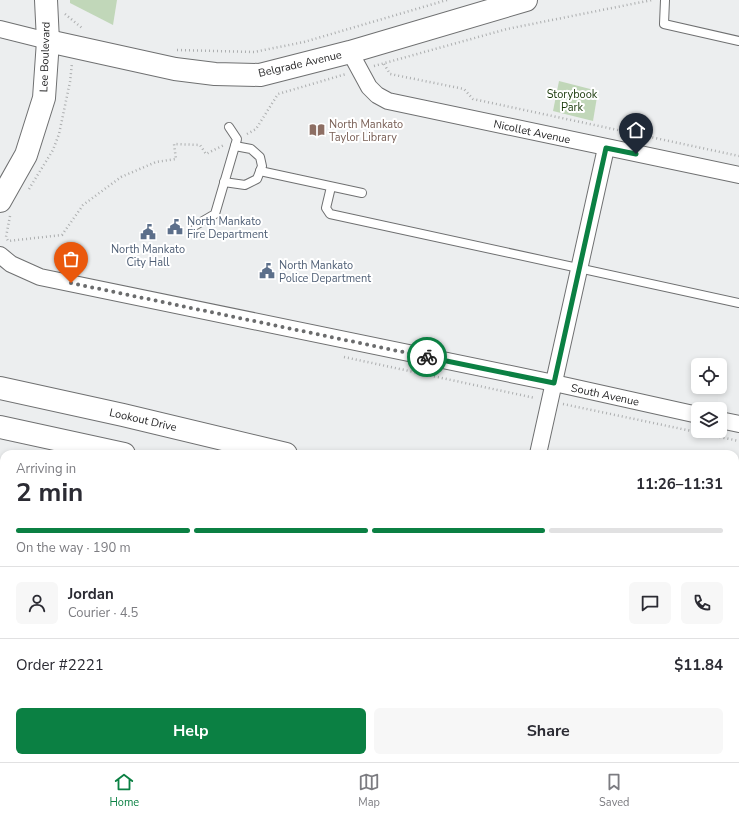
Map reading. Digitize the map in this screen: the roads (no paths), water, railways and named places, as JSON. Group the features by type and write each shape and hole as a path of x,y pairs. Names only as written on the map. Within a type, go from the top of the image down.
{"main road":[{"name":"Belgrade Avenue","path":"48,41 74,48 175,69 215,74 260,75 355,61 526,0"},
{"name":"Lee Boulevard","path":"6,207 26,155 44,98 48,41 54,6"},
{"path":"0,375 123,415"},
{"name":"Lookout Drive","path":"0,388 123,415 269,450"},
{"path":"0,427 106,450"}],"street":[{"name":"Belgrade Avenue","path":"0,29 48,41"},
{"name":"Nicollet Avenue","path":"355,61 369,87 377,95 388,101 739,175"},
{"path":"539,450 606,148"},
{"name":"South Avenue","path":"0,255 11,264 40,277 554,383 691,413"},
{"path":"727,421 739,424"}],"lane":[{"path":"665,0 664,24 739,41"},
{"path":"196,225 215,214 236,143 229,127"},
{"path":"224,182 245,185 256,179 262,166 260,157 252,149 236,143"},
{"path":"260,171 362,193"},
{"path":"331,187 326,208 330,214 739,303"}],"place":[{"name":"North Mankato Taylor Library","path":"317,130"},
{"name":"North Mankato Fire Department","path":"175,227"},
{"name":"North Mankato City Hall","path":"148,232"},
{"name":"North Mankato Police Department","path":"267,271"}],"park label":[{"name":"Storybook Park","path":"572,100"}]}
